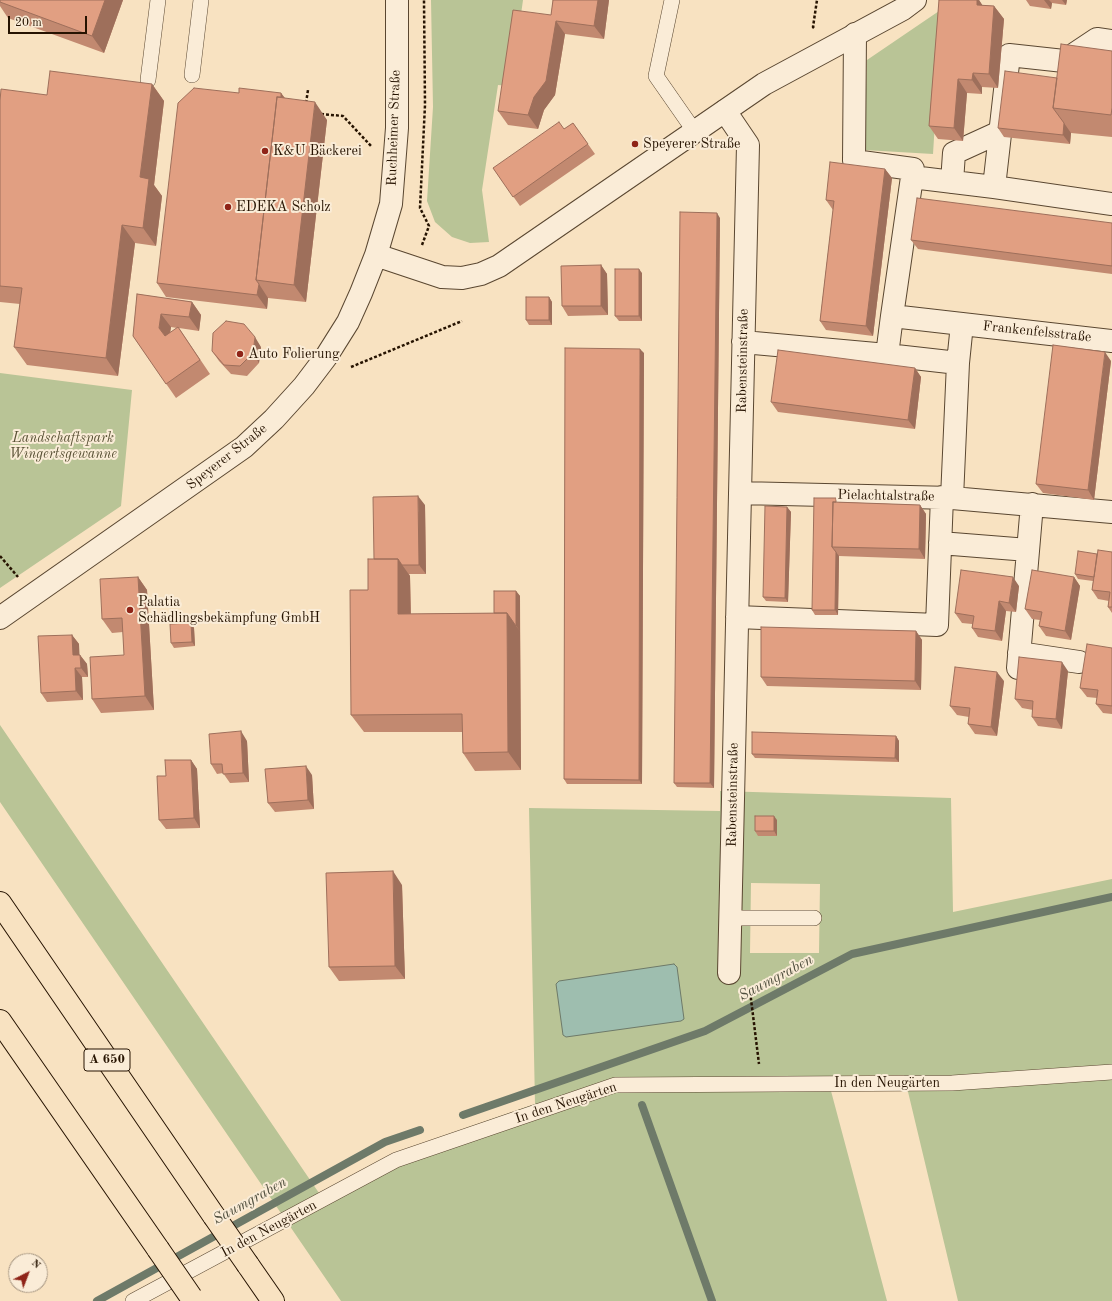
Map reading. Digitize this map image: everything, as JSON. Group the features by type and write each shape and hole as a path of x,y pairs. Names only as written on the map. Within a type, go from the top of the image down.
{"highway":[{"name":"A 650","path":"0,903 273,1301"},
{"path":"0,1021 192,1299"}],"street":[{"name":"Ruchheimer Straße","path":"376,255 391,204 394,169 397,128 397,0"},
{"path":"376,255 442,277 462,278 481,274 499,266 764,84 902,9 915,0"},
{"path":"855,34 854,161 913,169 887,355"},
{"path":"994,187 1009,55 1064,61 1097,39 1112,42"},
{"name":"Rabensteinstraße","path":"725,111 748,145 729,973"},
{"path":"952,182 954,153 1000,132"},
{"path":"912,177 1112,204"},
{"name":"Speyerer Straße","path":"0,618 244,447 274,419 304,386 326,357 348,322 376,255"},
{"name":"Frankenfelsstraße","path":"892,316 1112,341"},
{"name":"Frankenfelsstraße","path":"947,497 962,324"},
{"path":"743,342 958,363"},
{"name":"Pielachtalstraße","path":"740,493 947,497 1112,512"},
{"path":"737,617 937,625 940,543 947,497"},
{"path":"1032,504 1019,661 1079,662"},
{"path":"940,543 1028,550"}],"lane":[{"path":"148,80 158,0"},
{"path":"192,75 201,0"},
{"path":"672,0 656,76 695,132"},
{"path":"730,918 814,918"},
{"name":"In den Neugärten","path":"133,1301 396,1160 615,1085 952,1083 1112,1072"}],"path":[{"path":"414,268 429,226 420,208 425,105 424,0"},
{"path":"305,109 308,90"},
{"path":"320,114 343,116 394,169"},
{"path":"347,368 462,321"},
{"path":"750,991 762,1084"}],"green space":[{"path":"431,0 523,0 511,86 498,85 482,190 489,242 470,243 452,237 435,222 427,201 433,107"},
{"path":"942,9 933,154 864,150 867,60"},
{"name":"Landschaftspark Wingertsgewanne","path":"0,373 132,390 121,506 0,588"},
{"path":"0,725 319,1193 392,1154 535,1104 529,808 720,811 720,791 951,798 953,912 1112,879 1112,1301 958,1301 904,1075 827,1076 887,1301 341,1301 0,802","holes":["751,883 820,884 819,953 750,953"]}],"shaded area":[{"path":"674,964 677,967 684,1019 681,1021 566,1037 563,1035 556,984 559,981"}],"building":[{"path":"0,0 105,0 92,36 0,2"},
{"path":"553,0 598,0 594,26 556,21 546,81 534,97 528,115 498,111 513,10 551,15"},
{"path":"939,0 977,0 977,5 994,6 989,74 973,73 972,80 958,79 954,128 929,126"},
{"path":"1061,44 1112,51 1111,115 1053,108"},
{"path":"50,71 152,84 140,177 149,179 143,228 122,225 106,358 14,347 22,288 0,286 1,89 47,95"},
{"path":"1005,71 1057,78 1053,108 1064,123 1063,135 998,128"},
{"name":"EDEKA Scholz","path":"194,88 239,93 239,88 281,93 281,97 277,97 256,280 259,284 257,295 157,283 178,103"},
{"path":"277,97 315,102 294,285 256,280"},
{"path":"559,122 564,129 573,123 588,144 513,197 493,168"},
{"path":"830,162 885,169 866,326 820,321 834,201 826,200"},
{"path":"917,198 1112,223 1112,266 911,240"},
{"path":"680,212 717,213 710,783 674,783"},
{"path":"601,265 601,306 562,306 561,266"},
{"path":"615,269 639,269 639,316 615,316"},
{"path":"137,294 192,302 189,317 161,314 159,328 165,336 178,327 200,360 166,384 133,336"},
{"path":"526,297 549,297 549,320 526,320"},
{"name":"Auto Folierung","path":"226,321 244,324 255,337 253,353 240,366 224,365 212,351 213,333"},
{"path":"1053,345 1105,352 1088,490 1036,484"},
{"path":"565,348 640,349 639,780 564,779"},
{"path":"778,350 915,368 908,420 771,402"},
{"path":"418,496 419,565 402,565 398,559 374,559 373,497"},
{"path":"814,498 836,498 836,502 833,502 832,547 836,552 835,610 812,610"},
{"path":"833,502 920,505 919,549 832,547"},
{"path":"765,506 787,507 785,598 763,597"},
{"path":"1098,550 1112,552 1112,607 1108,607 1110,592 1092,590"},
{"path":"1078,551 1097,554 1094,577 1075,574"},
{"path":"368,559 398,559 398,614 507,613 508,752 463,753 462,714 351,715 350,590 368,590"},
{"path":"961,570 1013,577 1009,603 999,601 995,631 972,628 974,616 955,613"},
{"path":"1032,570 1074,577 1065,631 1039,626 1042,612 1025,609"},
{"path":"138,577 145,696 92,699 90,657 124,655 122,618 102,619 100,579"},
{"path":"494,591 516,591 516,626 507,613 494,613"},
{"path":"191,623 192,642 171,643 170,624"},
{"path":"761,627 916,631 915,681 761,677"},
{"path":"72,635 73,655 80,655 81,668 75,668 76,691 41,693 38,636"},
{"path":"1087,644 1112,648 1112,706 1096,704 1098,690 1080,688"},
{"path":"1019,657 1062,662 1056,719 1032,717 1033,701 1015,699"},
{"path":"955,667 997,672 991,727 968,724 970,708 950,706"},
{"path":"241,731 243,773 223,774 222,764 211,764 209,734"},
{"path":"752,732 896,736 895,758 752,754"},
{"path":"165,760 191,760 194,818 159,820 157,776 166,776"},
{"path":"306,766 308,800 268,803 265,769"},
{"path":"755,816 774,816 774,831 755,831"},
{"path":"393,871 395,966 329,967 326,873"}],"waterway":[{"name":"Saumgraben","path":"463,1115 705,1031 852,954 1112,897"},
{"path":"642,1105 712,1301"},
{"name":"Saumgraben","path":"97,1301 385,1142 420,1130"}],"place":[{"name":"Speyerer Straße","path":"635,144"},
{"name":"K&U Bäckerei","path":"265,151"},
{"name":"EDEKA Scholz","path":"228,207"},
{"name":"Auto Folierung","path":"240,354"},
{"name":"Palatia Schädlingsbekämpfung GmbH","path":"130,610"}]}
